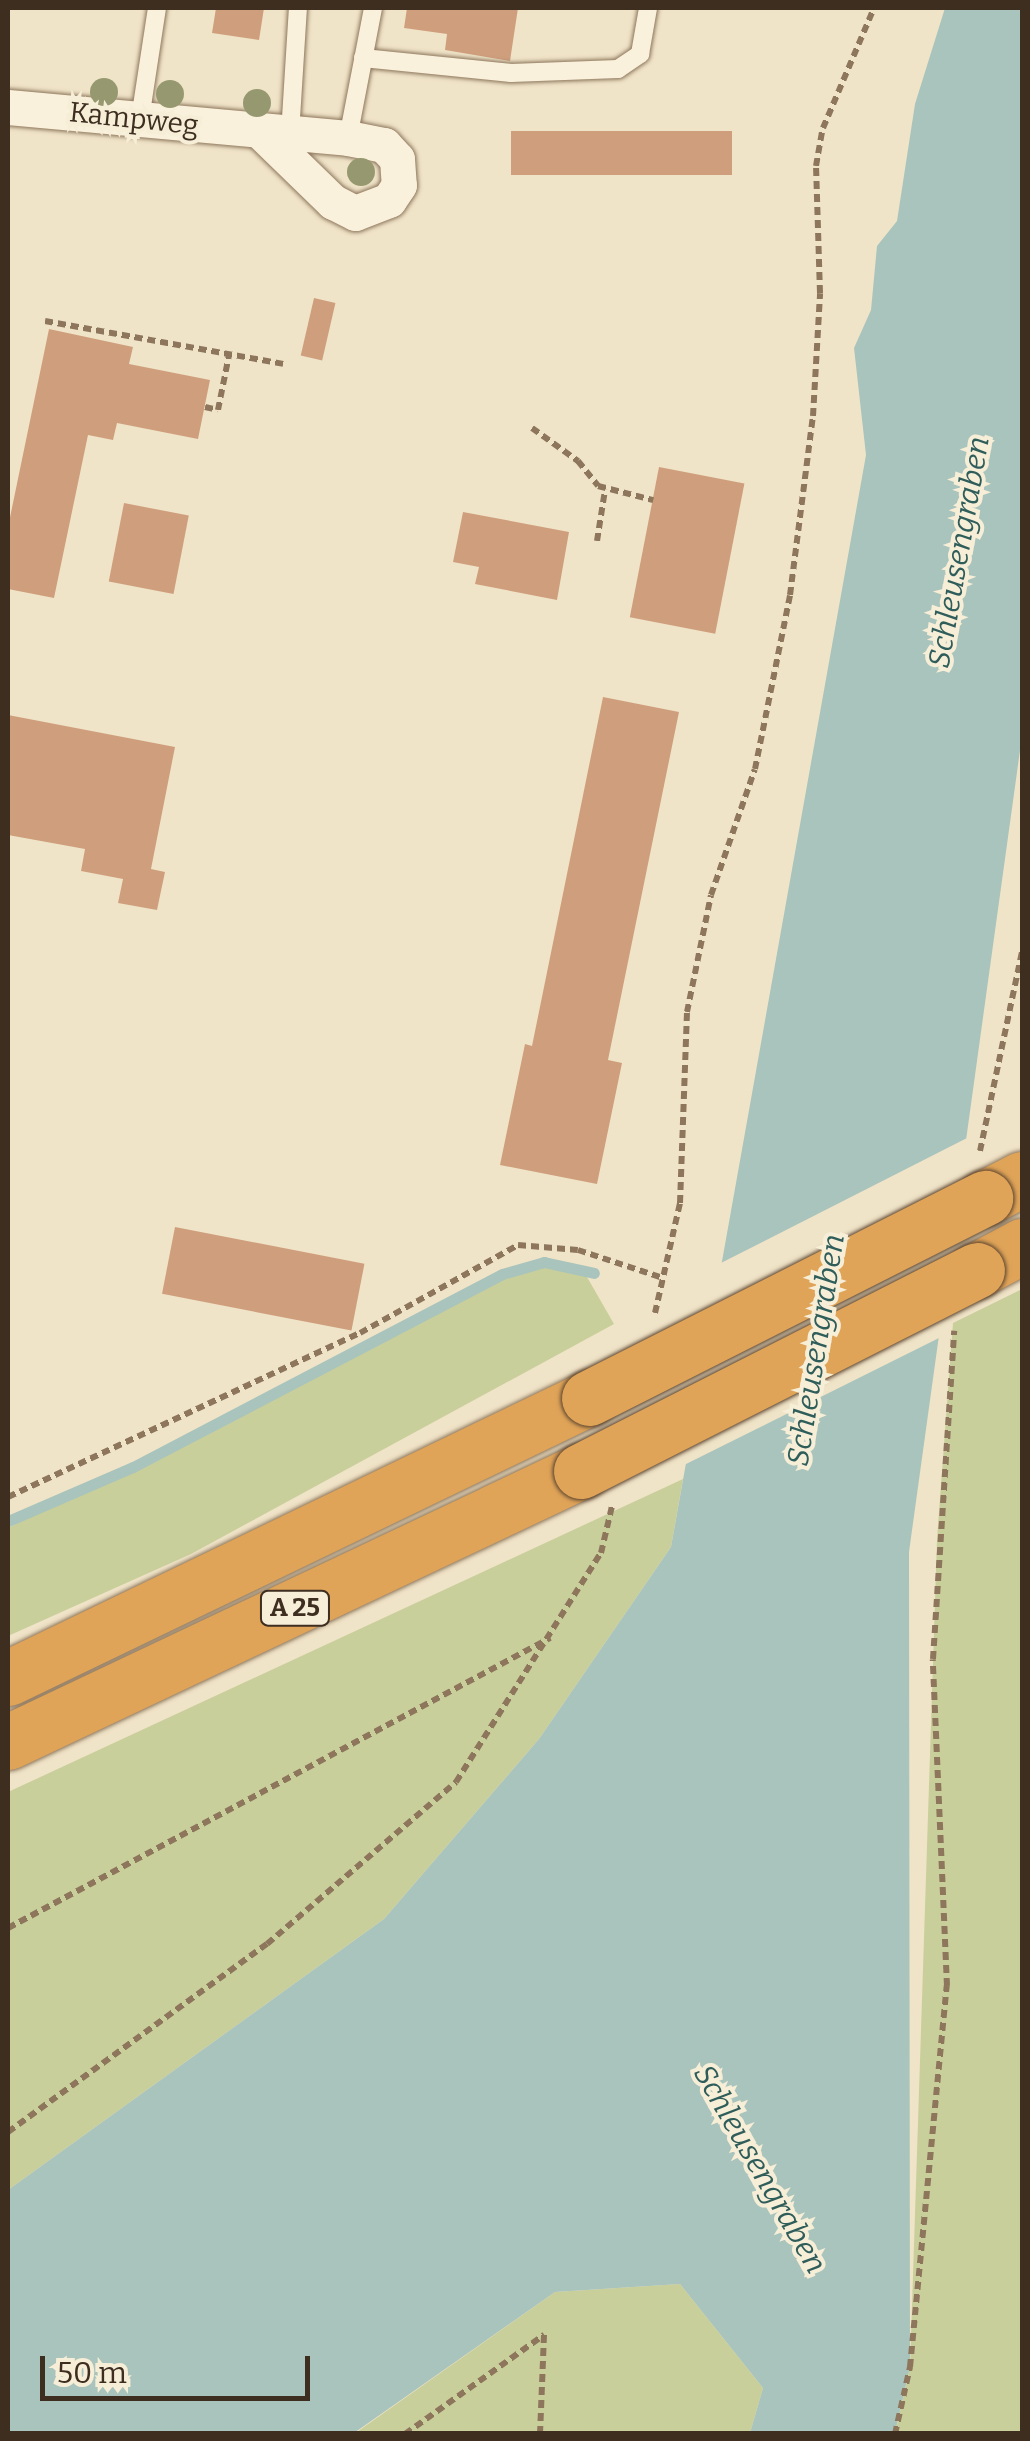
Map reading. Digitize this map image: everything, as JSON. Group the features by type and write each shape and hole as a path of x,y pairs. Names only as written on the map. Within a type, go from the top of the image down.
{"highway":[{"name":"A 25","path":"8,1678 589,1398 996,1177"},
{"name":"A 25","path":"8,1742 597,1484 985,1276"}],"street":[{"name":"Kampweg","path":"8,106 348,138 384,145 397,159 399,185 389,200 355,213 333,202 275,132"}],"lane":[{"path":"140,119 157,8"},
{"path":"275,132 298,8"},
{"path":"348,138 373,8"},
{"path":"363,58 511,73 618,68 640,54 648,8"}],"path":[{"path":"651,1333 680,1203 686,1012 711,894 755,769 790,595 813,416 820,294 816,166 823,128 874,8"},
{"path":"45,320 283,364"},
{"path":"204,406 218,410 230,355"},
{"path":"532,428 614,495 653,500"},
{"path":"597,541 606,490"},
{"path":"996,1177 1022,952"},
{"path":"8,1497 360,1333 518,1245 578,1250 663,1278"},
{"path":"895,2434 910,2366 947,1986 933,1659 985,1276"},
{"path":"8,2132 266,1944 456,1782 552,1638 601,1553 597,1484"},
{"path":"8,1928 552,1638"},
{"path":"405,2434 544,2335 540,2434"}],"green space":[{"path":"544,1262 583,1270 614,1324 191,1554 8,1636 8,1528 502,1274"},
{"path":"1022,1289 1022,2433 895,2434 910,2367 937,1539 953,1323"},
{"path":"683,1479 671,1547 539,1739 384,1919 8,2190 8,1792"},
{"path":"680,2284 763,2388 750,2433 354,2434 555,2292"}],"water":[{"name":"Schleusengraben","path":"945,8 1022,8 1022,736 909,1552 910,2367 895,2433 750,2433 763,2388 680,2284 555,2292 354,2433 8,2433 8,2190 384,1919 539,1739 671,1547 866,455 854,348 871,310 877,246 897,221 915,104"}],"pier":[{"path":"969,1137 943,1336 680,1467 717,1265"}],"building":[{"path":"216,8 264,8 259,40 212,33"},
{"path":"407,8 518,8 510,61 445,50 447,34 404,28"},
{"path":"511,131 732,131 732,175 511,175"},
{"path":"314,298 335,303 322,360 301,355"},
{"path":"49,329 133,347 129,364 210,380 198,439 117,423 113,440 88,435 54,598 8,589 8,527"},
{"path":"659,467 744,484 715,634 630,617"},
{"path":"124,503 189,516 174,594 109,582"},
{"path":"463,512 569,532 557,600 475,584 479,567 453,562"},
{"path":"603,697 679,712 608,1060 622,1063 597,1184 500,1165 525,1044 532,1046"},
{"path":"8,715 175,747 151,869 165,872 157,910 118,903 123,879 81,871 85,849 8,835"},
{"path":"175,1227 364,1264 351,1331 162,1294"}],"waterway":[{"path":"8,1521 133,1467 502,1274 544,1262 594,1273"}]}
